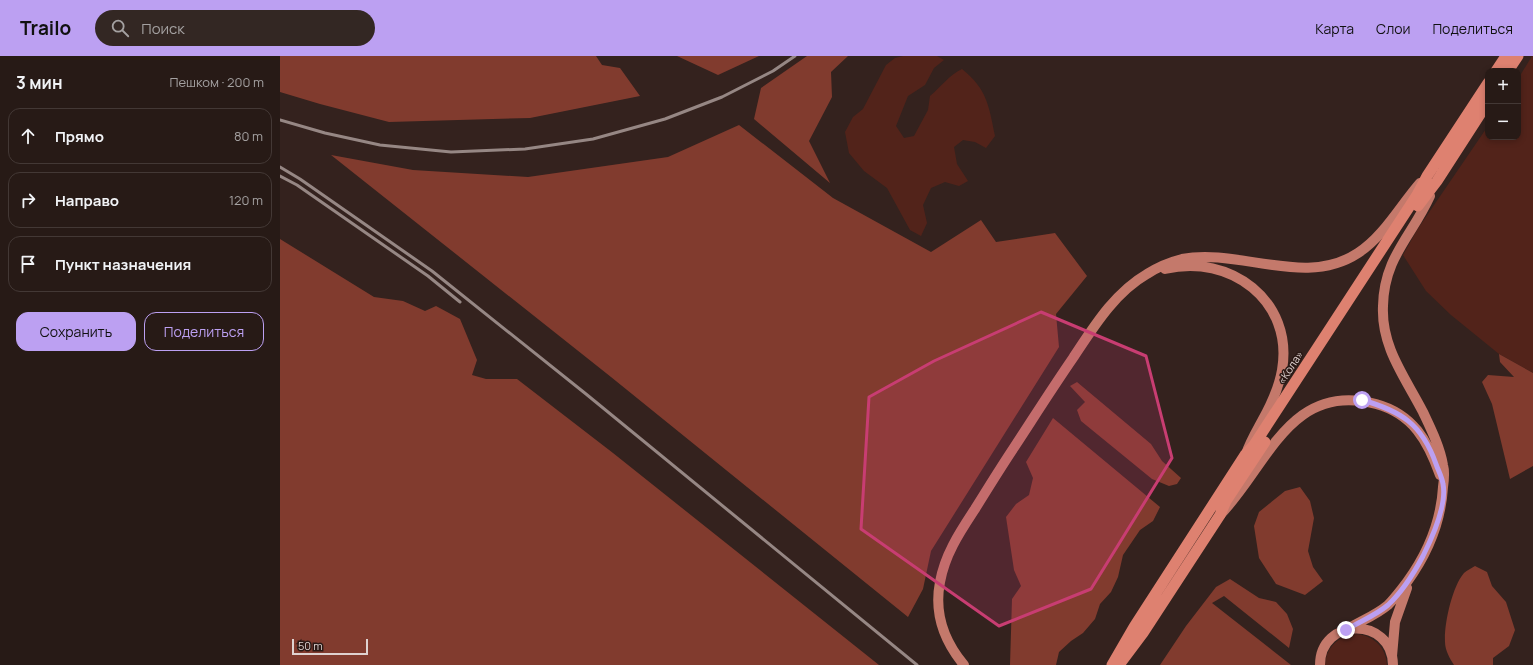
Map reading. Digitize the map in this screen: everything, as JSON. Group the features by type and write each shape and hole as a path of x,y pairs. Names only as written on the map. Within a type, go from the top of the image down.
{"highway":[{"path":"1498,68 1506,56"},
{"path":"1510,68 1518,56"},
{"name":"«Кола»","path":"1112,665 1134,627 1245,455 1254,445 1485,88"},
{"name":"«Кола»","path":"1119,665 1143,633 1220,515 1226,501 1418,205 1437,181 1487,104"}],"main road":[{"path":"964,665 948,642 942,627 939,612 939,584 953,543 1096,324 1127,288 1146,274 1172,262 1195,258 1223,258 1287,267 1308,268 1325,266 1343,261 1358,253 1370,243 1398,212 1427,176"},
{"path":"1346,630 1378,613 1397,596 1414,571 1432,539 1437,525 1442,498 1444,467 1437,443 1422,410 1392,356 1386,339 1382,306 1387,275 1393,260 1428,201 1437,181"},
{"path":"1146,274 1183,267 1199,266 1214,268 1244,281 1256,290 1274,314 1280,328 1283,343 1281,372 1270,405 1250,441 1245,455"},
{"path":"1220,515 1231,503 1274,442 1306,412 1317,406 1330,402 1362,400 1395,411 1409,421 1428,445 1443,484"},
{"path":"1392,660 1398,611 1414,571"},
{"path":"1320,665 1321,655 1328,642 1339,632 1361,628 1375,633 1386,643 1392,660"}],"highlighted area":[{"path":"1041,312 1146,356 1172,458 1091,589 999,626 861,529 869,397 934,361"}],"shaded area":[{"path":"280,56 596,56 602,65 620,68 640,96 530,118 389,122 280,92"},
{"path":"677,56 759,56 718,75"},
{"path":"807,56 848,56 831,72 832,97 809,141 830,183 754,119 761,88"},
{"path":"903,56 937,56 944,60 934,68 925,85 908,96 896,126 904,138 914,136 928,110 930,96 949,78 962,69 977,84 986,99 995,136 986,148 975,142 963,140 954,147 957,164 968,181 959,186 945,182 931,188 923,205 927,223 921,236 910,230 887,188 864,171 849,153 845,132 853,117 863,109 886,65 895,58"},
{"path":"1533,56 1533,373 1499,354 1451,315 1426,291 1403,255 1417,230 1485,130 1485,140 1521,140 1521,74"},
{"path":"739,125 833,198 931,252 981,220 996,242 1055,233 1087,276 1056,314 1059,347 931,551 923,589 908,617 611,377 331,155 413,170 528,177 668,157"},
{"path":"280,239 374,297 403,301 425,311 436,306 460,319 477,360 472,375 486,379 517,379 613,453 879,665 280,665"},
{"path":"1499,354 1533,373 1533,466 1510,479 1492,404 1482,382 1488,375 1514,377 1500,362"},
{"path":"1077,382 1151,444 1162,461 1181,478 1177,484 1169,486 1152,479 1081,421 1077,410 1085,402 1070,386"},
{"path":"1053,418 1160,507 1153,521 1140,530 1123,555 1118,577 1111,592 1100,604 1095,619 1083,633 1059,652 1056,665 1010,665 1012,599 1021,586 1014,570 1006,517 1016,504 1029,495 1033,478 1026,462"},
{"path":"1300,487 1310,501 1314,518 1308,551 1313,567 1323,581 1305,595 1276,584 1259,558 1254,526 1259,512 1285,491"},
{"path":"1475,566 1487,572 1492,586 1506,602 1515,630 1509,646 1493,658 1493,665 1454,665 1445,645 1447,616 1452,596 1460,579 1465,572"},
{"path":"1230,579 1259,598 1276,602 1287,614 1293,629 1289,648 1224,596 1212,603 1291,665 1160,665 1186,626 1216,587"},
{"path":"1355,634 1372,639 1377,643 1384,652 1387,665 1325,665 1330,648 1343,637"}],"railway":[{"path":"280,120 325,133 380,145 451,152 525,149 593,139 665,119 722,97 773,71 795,56"},
{"path":"280,167 300,179 432,271 586,394 917,665"},
{"path":"280,176 297,185 428,276 460,302"}],"route":[{"path":"1346,630 1357,622 1378,613 1388,605 1397,596 1418,566 1432,539 1437,525 1443,484 1428,445 1409,421 1395,411 1362,400"}]}
